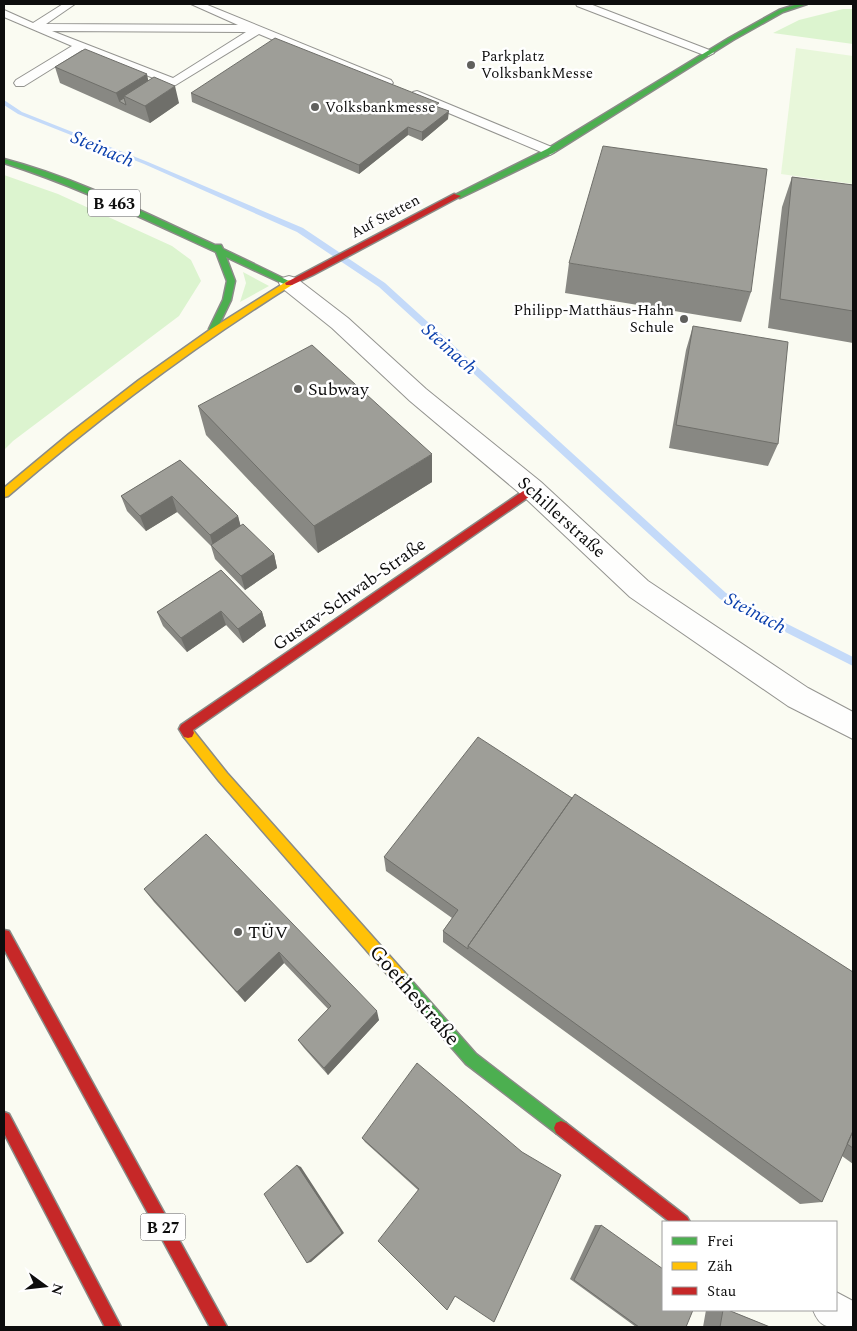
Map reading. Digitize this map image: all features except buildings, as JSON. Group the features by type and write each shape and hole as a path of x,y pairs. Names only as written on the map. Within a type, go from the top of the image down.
{"main road":[{"name":"Auf Stetten","path":"4,493 120,395 213,329 289,283 335,261 374,238 550,151 708,53 781,12 804,4"},
{"name":"B 463","path":"4,161 64,182 218,247 289,283"},
{"path":"213,329 226,300 231,281 218,247"},
{"name":"Gustav-Schwab-Straße","path":"185,728 532,489"},
{"name":"Goethestraße","path":"185,728 229,785 471,1059 681,1221"},
{"name":"B 27","path":"4,936 218,1327"},
{"path":"4,1119 113,1327"}],"street":[{"name":"Schillerstraße","path":"289,283 340,323 418,395 532,489 639,588 798,697 853,726"},
{"path":"834,1311 853,1322"}],"lane":[{"path":"33,27 70,4"},
{"path":"196,4 550,151"},
{"path":"581,4 708,53"},
{"path":"4,13 33,27 174,82 259,29"},
{"path":"33,27 259,29"},
{"path":"20,83 81,46"}],"green space":[{"path":"843,9 853,9 853,44 773,33 799,20"},
{"path":"796,48 853,56 853,184 781,174"},
{"path":"4,175 58,194 172,246 191,260 201,281 179,316 13,441 4,450"},
{"path":"243,272 269,286 240,302 246,283"}],"waterway":[{"name":"Steinach","path":"4,102 20,113 146,163 300,230 382,285 723,596 853,662"}],"traffic: fast":[{"path":"457,196 550,151 731,39 781,11 804,4"},
{"path":"4,161 49,175 143,215 289,283"},
{"path":"213,329 227,300 231,281 218,247"},
{"path":"399,977 471,1059 561,1128"}],"traffic: slow":[{"path":"4,493 72,436 142,382 251,306 289,283"},
{"path":"188,733 223,777 399,977"}],"traffic: jam":[{"path":"289,283 457,196"},
{"path":"188,733 185,729 532,489"},
{"path":"4,936 219,1327"},
{"path":"4,1119 113,1327"},
{"path":"561,1128 681,1221"}],"place":[{"name":"Parkplatz VolksbankMesse","path":"471,65"},
{"name":"Volksbankmesse","path":"315,107"},
{"name":"Philipp-Matthäus-Hahn Schule","path":"684,319"},
{"name":"Subway","path":"298,389"},
{"name":"TÜV","path":"238,932"}]}
